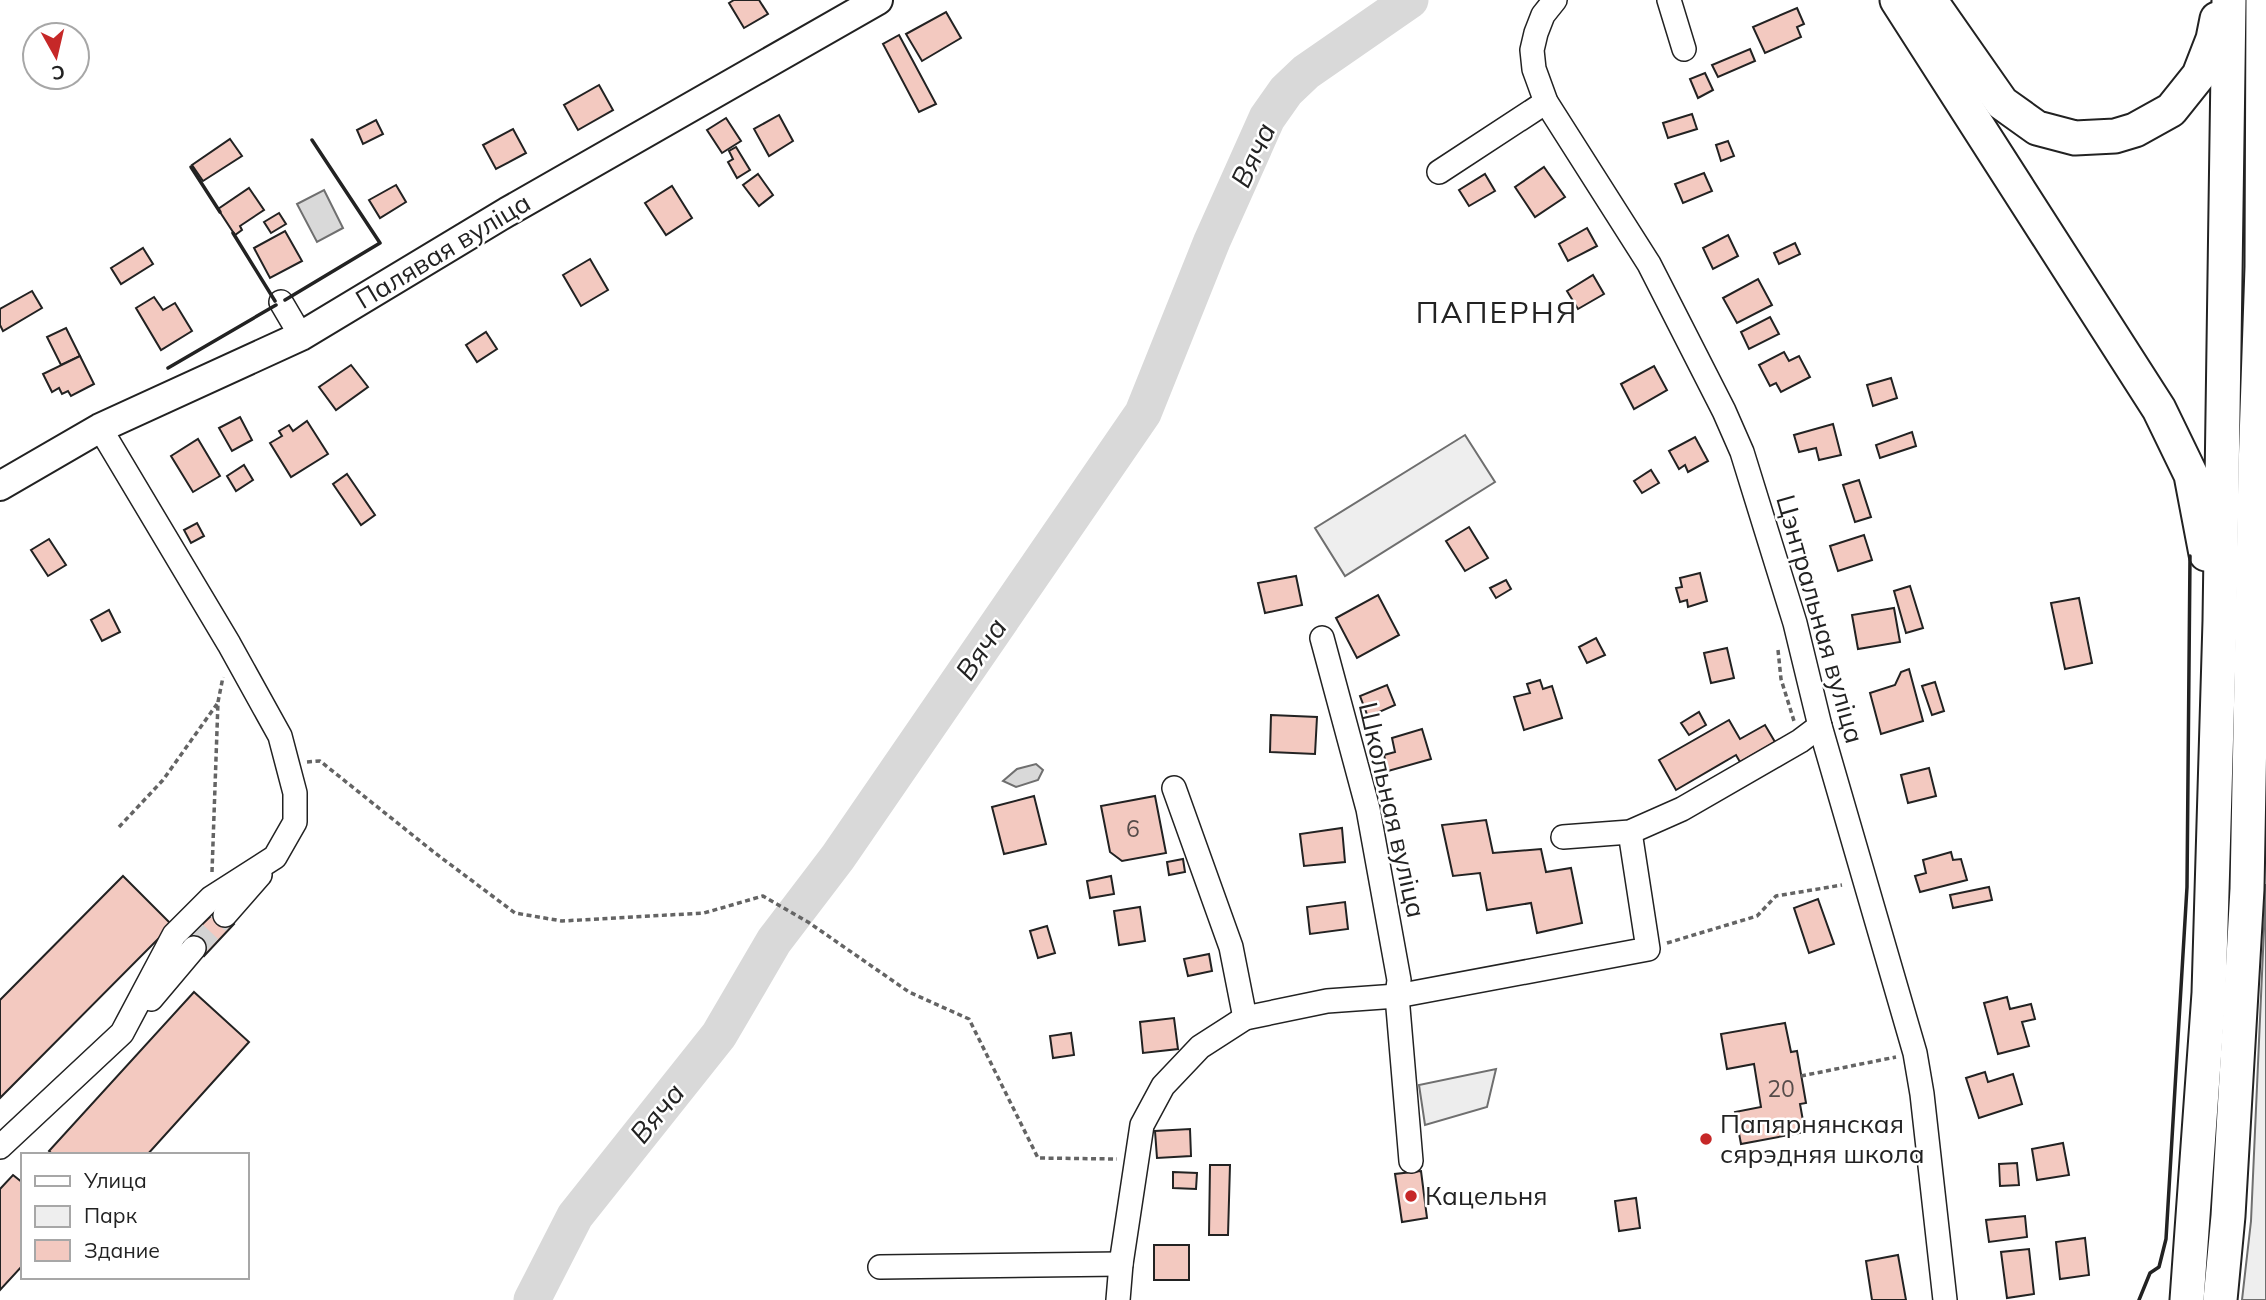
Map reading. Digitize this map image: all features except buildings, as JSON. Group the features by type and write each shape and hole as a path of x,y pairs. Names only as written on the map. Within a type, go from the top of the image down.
{"highway":[{"path":"1897,0 2159,409 2191,475 2220,621"},
{"path":"1930,0 2002,103 2037,128 2075,138 2115,136 2135,130 2171,110 2199,75 2213,39 2221,0"},
{"path":"2187,1300 2209,993 2220,621 2229,0"},
{"path":"2220,1300 2228,1216 2247,889 2255,469 2262,267 2263,0"},
{"path":"2254,599 2266,671"},
{"path":"2247,889 2266,820"}],"main road":[{"name":"Палявая вуліца","path":"0,486 100,428 301,336 507,212 878,0"}],"street":[{"path":"1669,0 1685,49"},
{"name":"Цэнтральная вуліца","path":"1554,1 1543,15 1535,33 1532,50 1534,69 1546,102 1649,264 1737,442 1795,624 1820,726 1915,1053 1945,1300"},
{"path":"1439,172 1546,102"},
{"path":"281,302 301,336"},
{"path":"100,428 229,644 280,736 295,793 295,822 275,857 218,907 174,935 122,1033"},
{"name":"Школьная вуліца","path":"1322,638 1368,810 1399,980 1397,996 1411,1161"},
{"path":"1563,837 1630,832 1682,809 1800,741 1820,726"},
{"path":"1174,788 1231,947 1245,1018"},
{"path":"1118,1300 1142,1125 1163,1086 1200,1047 1245,1018 1327,1001 1397,996 1648,949 1630,832"},
{"path":"0,1147 122,1033 194,948"},
{"path":"880,1267 1121,1264"}],"path":[{"path":"1777,640 1781,679 1800,741"},
{"path":"218,907 218,702 229,644"},
{"path":"119,827 163,780 218,702"},
{"path":"287,763 320,761 515,913 562,921 704,913 763,896 807,922 909,992 969,1019 1038,1158 1138,1159"},
{"path":"1648,949 1757,916 1776,896 1842,884"},
{"path":"1801,1076 1915,1053"}],"green space":[{"path":"1465,435 1495,482 1345,576 1315,528"},
{"path":"2266,884 2266,1300 2242,1300 2251,1221"}],"shaded area":[{"path":"324,190 343,228 317,242 297,204"},
{"path":"1036,764 1043,770 1038,780 1016,787 1003,781 1017,769"},
{"path":"1496,1069 1487,1107 1425,1125 1419,1085"}],"waterway":[{"name":"Вяча","path":"532,1300 575,1216 719,1035 774,941 838,857 1143,413 1212,241 1267,118 1286,91 1306,72 1410,0"}],"tunnel":[{"path":"194,948 225,915"}],"wall":[{"path":"285,300 380,243 312,140"},
{"path":"191,167 220,212"},
{"path":"233,233 275,301"},
{"path":"168,368 276,305"},
{"path":"2139,1300 2150,1273 2159,1267 2166,1239 2187,887 2190,556"}],"place":[{"name":"Папярнянская сярэдняя школа","path":"1706,1139"},
{"name":"Кацельня","path":"1411,1196"}],"district":[{"name":"ПАПЕРНЯ","path":"1497,313"}]}
